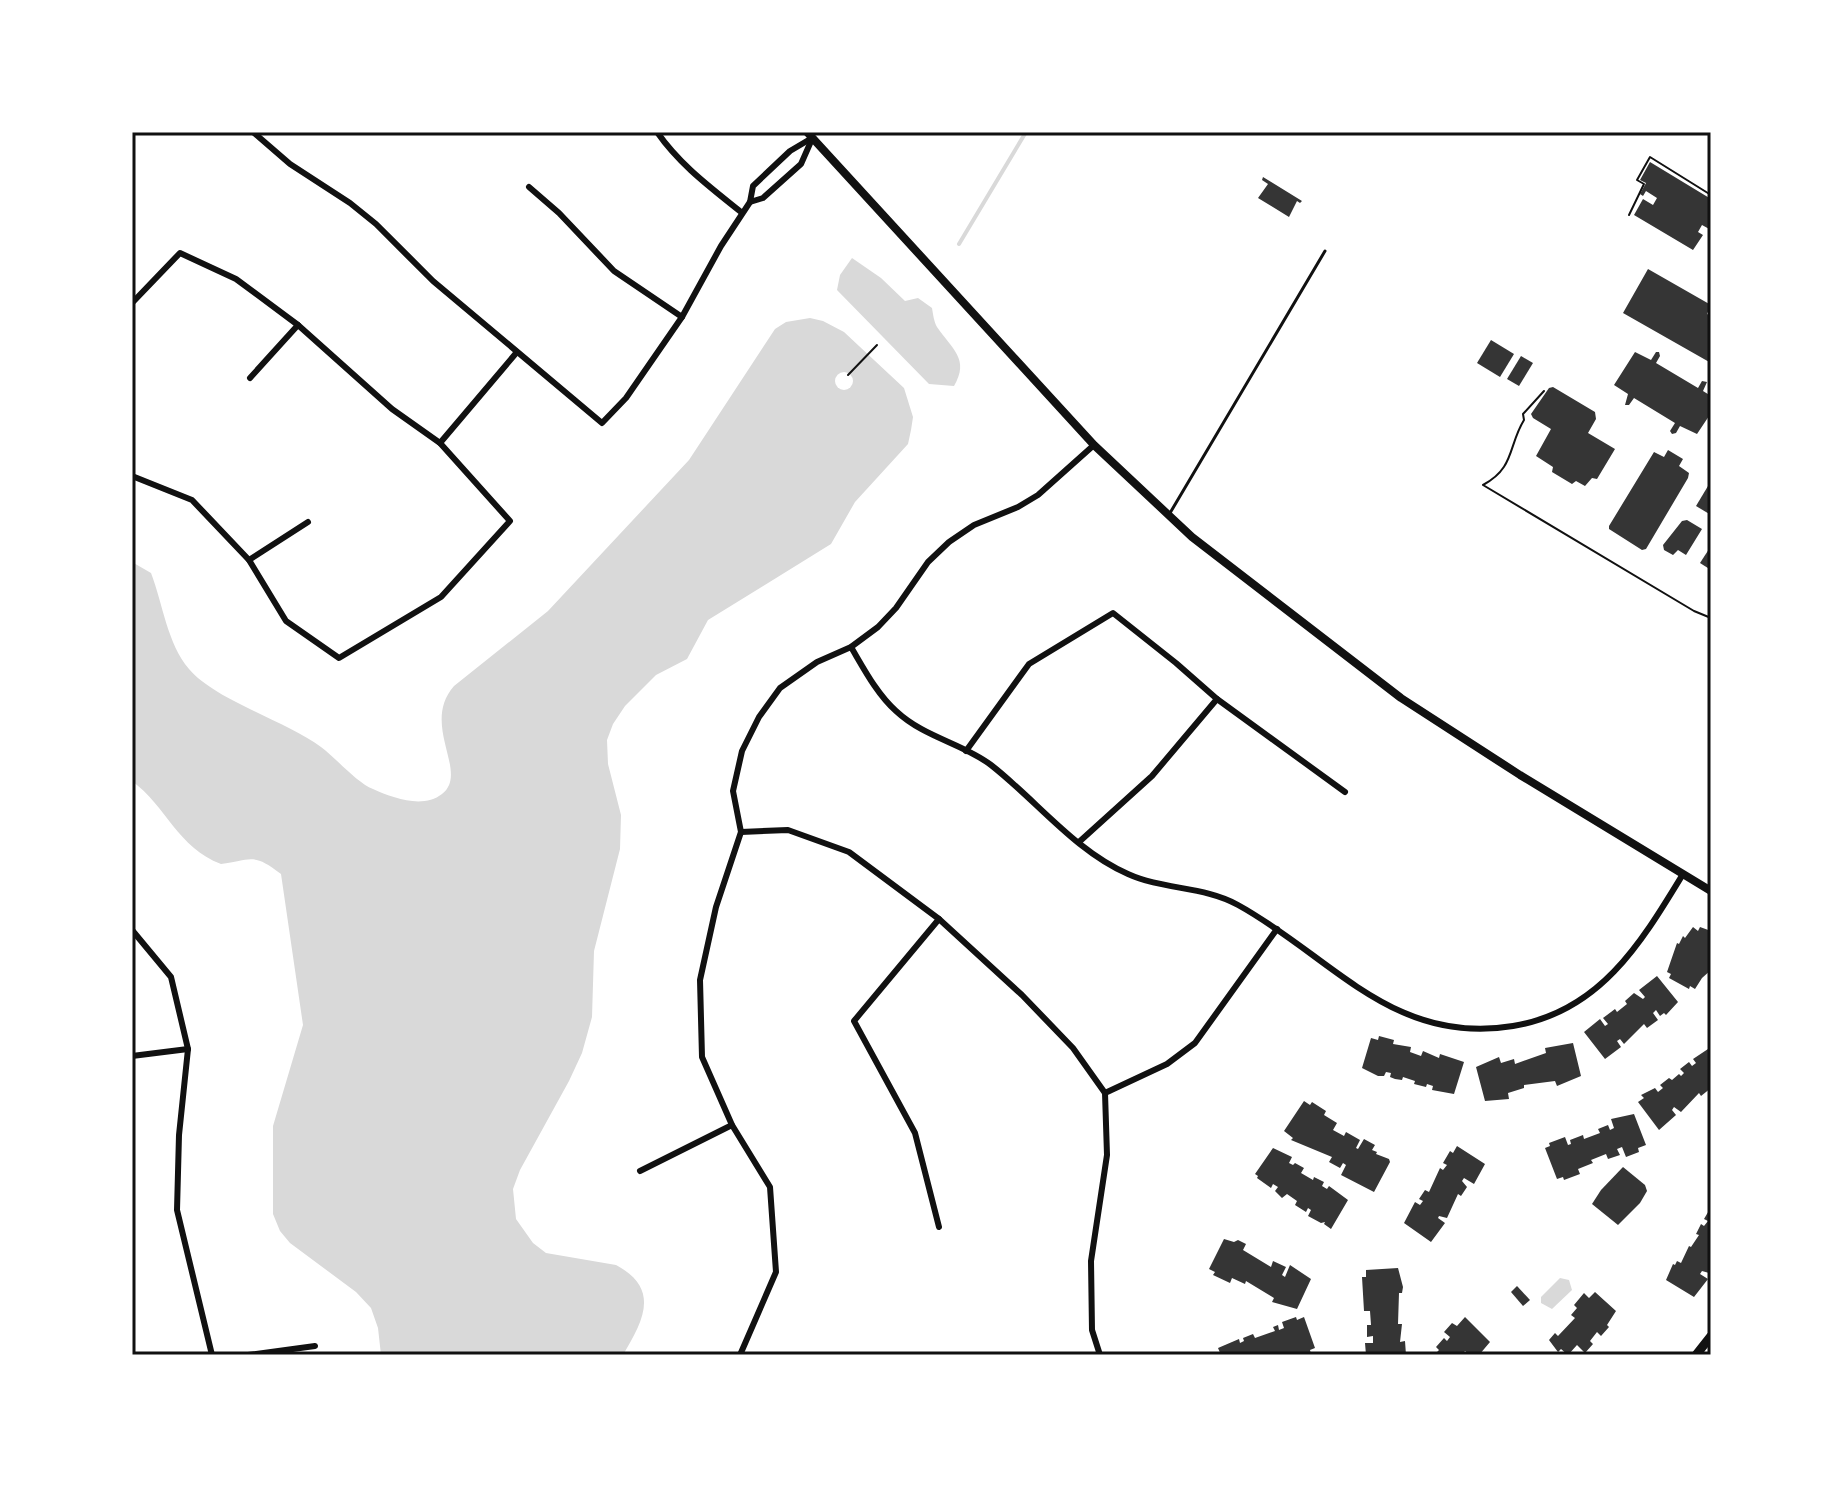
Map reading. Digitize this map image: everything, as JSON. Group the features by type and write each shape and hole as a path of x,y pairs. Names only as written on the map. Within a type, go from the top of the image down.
{"main road":[{"path":"1696,1355 1711,1336"}],"street":[{"path":"253,132 290,164 376,224 433,281 602,423 626,398 682,317 741,212 750,202 763,198 801,164 809,135"},
{"path":"657,132 693,174 741,212"},
{"path":"750,202 753,186 809,135"},
{"path":"809,135 1094,445 1168,516 1246,581 1401,698 1711,891"},
{"path":"529,187 559,213 614,271 682,317"},
{"path":"132,303 180,253 236,279 298,325 392,409 440,443 510,521 441,597 339,658 286,621 249,560 192,500 132,476"},
{"path":"250,378 298,325"},
{"path":"440,443 517,352"},
{"path":"740,1355 776,1272 770,1187 732,1125 702,1057 700,980 716,907 741,832 733,791 742,751 759,717 780,688 817,662 851,647 878,627 896,608 928,562 949,542 974,525 1038,495 1094,445"},
{"path":"249,560 308,522"},
{"path":"966,751 1029,664 1113,613 1217,699 1345,792"},
{"path":"851,647 879,691 896,711 937,739 988,763 1106,863 1131,875 1161,884 1202,890 1237,903 1368,995 1402,1013 1439,1025 1475,1028 1513,1026 1553,1014 1591,993 1618,970 1640,943 1683,874"},
{"path":"1079,842 1152,776 1217,699"},
{"path":"741,832 788,830 849,852 939,919 1022,995 1073,1048 1105,1093 1107,1155 1091,1261 1092,1330 1100,1355"},
{"path":"939,919 854,1021 915,1133 939,1227"},
{"path":"1105,1093 1167,1064 1195,1043 1277,929"},
{"path":"132,930 171,977 188,1049 179,1135 177,1210 212,1355"},
{"path":"132,1056 188,1049"},
{"path":"640,1171 732,1125"},
{"path":"248,1355 315,1346"}],"lane":[{"path":"1168,516 1325,251"}],"path":[{"path":"1629,215 1644,184 1637,180 1650,157 1711,195"},
{"path":"848,375 877,345"},
{"path":"1544,391 1523,414 1524,420 1505,468 1483,485 1694,611 1711,618"}],"shaded area":[{"path":"852,258 881,278 905,301 918,298 932,308 937,327 960,361 954,386 929,384 837,290 840,275"},
{"path":"810,318 844,332 904,388 913,417 908,444 855,502 831,544 708,620 687,659 656,675 625,706 613,724 607,740 608,764 621,815 620,849 594,951 592,1017 582,1053 513,1189 516,1219 533,1243 546,1253 616,1265 639,1284 644,1306 637,1330 623,1355 381,1355 378,1328 371,1308 356,1292 290,1243 280,1231 273,1214 273,1126 303,1025 281,874 258,860 221,864 206,857 183,837 132,781 132,562 151,573 175,647 189,669 201,680 216,691 306,737 367,786 390,796 426,801 442,794 449,785 451,773 442,716 445,701 454,686 548,611 689,460 775,329 786,322"},
{"path":"1560,1278 1569,1280 1572,1290 1552,1309 1541,1303 1541,1297"}],"pier":[{"path":"844,372 853,381 844,390 835,381"}],"building":[{"path":"1650,162 1711,199 1711,230 1702,225 1698,232 1703,235 1693,250 1634,215 1643,199 1653,205 1657,198 1646,191 1643,196 1640,194 1646,183 1640,180"},
{"path":"1263,177 1302,201 1297,201 1289,217 1258,198 1268,184 1262,180"},
{"path":"1648,269 1711,305 1707,314 1711,316 1711,363 1623,313"},
{"path":"1491,340 1514,354 1500,377 1477,363"},
{"path":"1635,352 1651,360 1659,352 1656,363 1698,388 1702,381 1707,382 1703,391 1711,396 1711,413 1697,434 1680,426 1672,434 1670,431 1675,423 1634,398 1629,405 1625,405 1628,394 1614,385"},
{"path":"1521,356 1533,363 1519,386 1507,379"},
{"path":"1553,387 1595,412 1596,419 1588,433 1615,449 1597,479 1592,478 1585,486 1576,481 1572,484 1552,472 1553,467 1536,456 1551,429 1531,414 1549,388"},
{"path":"1668,450 1683,459 1679,466 1689,473 1688,478 1646,549 1642,550 1609,529 1609,526 1654,452 1664,457"},
{"path":"1711,481 1711,515 1696,506"},
{"path":"1687,520 1702,529 1686,555 1678,550 1673,555 1664,550 1663,545 1682,521"},
{"path":"1711,546 1711,570 1700,563"},
{"path":"1693,927 1698,931 1700,927 1711,931 1711,970 1695,989 1690,986 1689,989 1669,978 1671,974 1667,972 1677,943"},
{"path":"1657,976 1678,1002 1666,1015 1660,1016 1656,1010 1653,1013 1658,1020 1647,1028 1644,1024 1624,1044 1620,1039 1617,1041 1621,1047 1605,1059 1584,1032 1600,1019 1605,1026 1608,1024 1603,1018 1627,1004 1625,1001 1634,993 1643,999 1645,997 1639,990"},
{"path":"1379,1036 1394,1040 1393,1044 1411,1047 1410,1052 1421,1056 1423,1051 1439,1058 1440,1054 1464,1062 1454,1094 1432,1090 1433,1086 1427,1084 1426,1087 1414,1084 1415,1081 1403,1077 1402,1080 1395,1079 1390,1077 1391,1073 1378,1076 1362,1068 1371,1038 1378,1040"},
{"path":"1573,1043 1581,1076 1557,1086 1555,1081 1524,1085 1524,1088 1508,1093 1509,1099 1485,1101 1476,1067 1499,1057 1501,1063 1514,1059 1515,1064 1546,1053 1545,1048"},
{"path":"1711,1047 1711,1080 1708,1083 1711,1088 1701,1096 1699,1093 1681,1112 1674,1107 1672,1110 1676,1115 1659,1130 1638,1102 1644,1098 1641,1095 1655,1088 1658,1092 1663,1088 1660,1085 1669,1078 1672,1080 1679,1074 1681,1076 1684,1073 1680,1069 1689,1062 1692,1066 1696,1063 1693,1059"},
{"path":"1304,1101 1310,1105 1312,1102 1326,1111 1324,1115 1337,1123 1333,1130 1344,1136 1346,1132 1360,1140 1356,1148 1364,1139 1375,1145 1372,1150 1376,1154 1389,1159 1374,1192 1341,1175 1346,1165 1343,1163 1340,1168 1329,1162 1332,1157 1291,1140 1293,1138 1284,1131"},
{"path":"1634,1114 1646,1145 1638,1148 1639,1152 1626,1157 1622,1147 1617,1149 1620,1155 1608,1159 1606,1154 1578,1169 1580,1174 1564,1180 1563,1177 1557,1179 1545,1148 1550,1146 1549,1143 1565,1137 1568,1145 1571,1144 1570,1140 1600,1133 1598,1129 1608,1125 1610,1130 1614,1128 1611,1119"},
{"path":"1457,1146 1485,1164 1474,1184 1464,1178 1462,1181 1467,1187 1461,1196 1458,1194 1447,1218 1439,1216 1445,1223 1431,1242 1404,1223 1415,1202 1420,1205 1423,1201 1419,1199 1425,1190 1429,1192 1440,1168 1443,1170 1447,1165 1443,1163 1450,1151 1453,1153"},
{"path":"1273,1148 1292,1157 1289,1163 1304,1168 1301,1173 1324,1182 1322,1186 1327,1189 1329,1186 1348,1200 1331,1229 1325,1222 1308,1216 1311,1210 1308,1208 1306,1212 1295,1205 1297,1201 1287,1194 1282,1198 1275,1191 1278,1187 1273,1184 1271,1188 1257,1178 1255,1174"},
{"path":"1623,1167 1645,1185 1647,1191 1640,1203 1618,1225 1592,1204"},
{"path":"1711,1207 1711,1269 1709,1273 1702,1271 1700,1274 1708,1279 1694,1297 1666,1280 1673,1264 1677,1261 1681,1263 1689,1246 1699,1235 1696,1234 1701,1224 1704,1226 1708,1221 1704,1219"},
{"path":"1224,1239 1246,1244 1243,1250 1271,1267 1273,1261 1286,1267 1282,1275 1285,1277 1290,1265 1311,1279 1297,1309 1272,1302 1274,1298 1246,1281 1245,1284 1232,1278 1230,1283 1213,1275 1215,1272 1209,1269"},
{"path":"1398,1268 1403,1287 1402,1293 1399,1293 1398,1324 1402,1324 1400,1342 1405,1341 1406,1355 1366,1355 1365,1343 1373,1343 1373,1336 1367,1337 1367,1325 1371,1325 1370,1311 1364,1311 1362,1277 1366,1277 1366,1270"},
{"path":"1517,1286 1530,1300 1523,1306 1511,1292"},
{"path":"1595,1292 1616,1311 1607,1325 1609,1327 1601,1336 1597,1332 1590,1341 1593,1344 1585,1353 1577,1345 1568,1355 1561,1349 1558,1352 1549,1340 1555,1333 1558,1336 1575,1318 1571,1315 1577,1308 1574,1305 1584,1293 1589,1298"},
{"path":"1296,1317 1297,1320 1304,1317 1315,1348 1310,1350 1311,1354 1221,1355 1218,1348 1239,1339 1240,1343 1244,1341 1243,1338 1253,1334 1255,1338 1275,1331 1273,1327 1278,1325 1279,1330 1284,1328 1282,1322"},
{"path":"1465,1317 1490,1342 1479,1355 1470,1355 1465,1351 1462,1355 1434,1355 1444,1338 1447,1341 1450,1337 1444,1332 1452,1323 1457,1326"}],"waterway":[{"path":"959,244 1026,132"}]}
